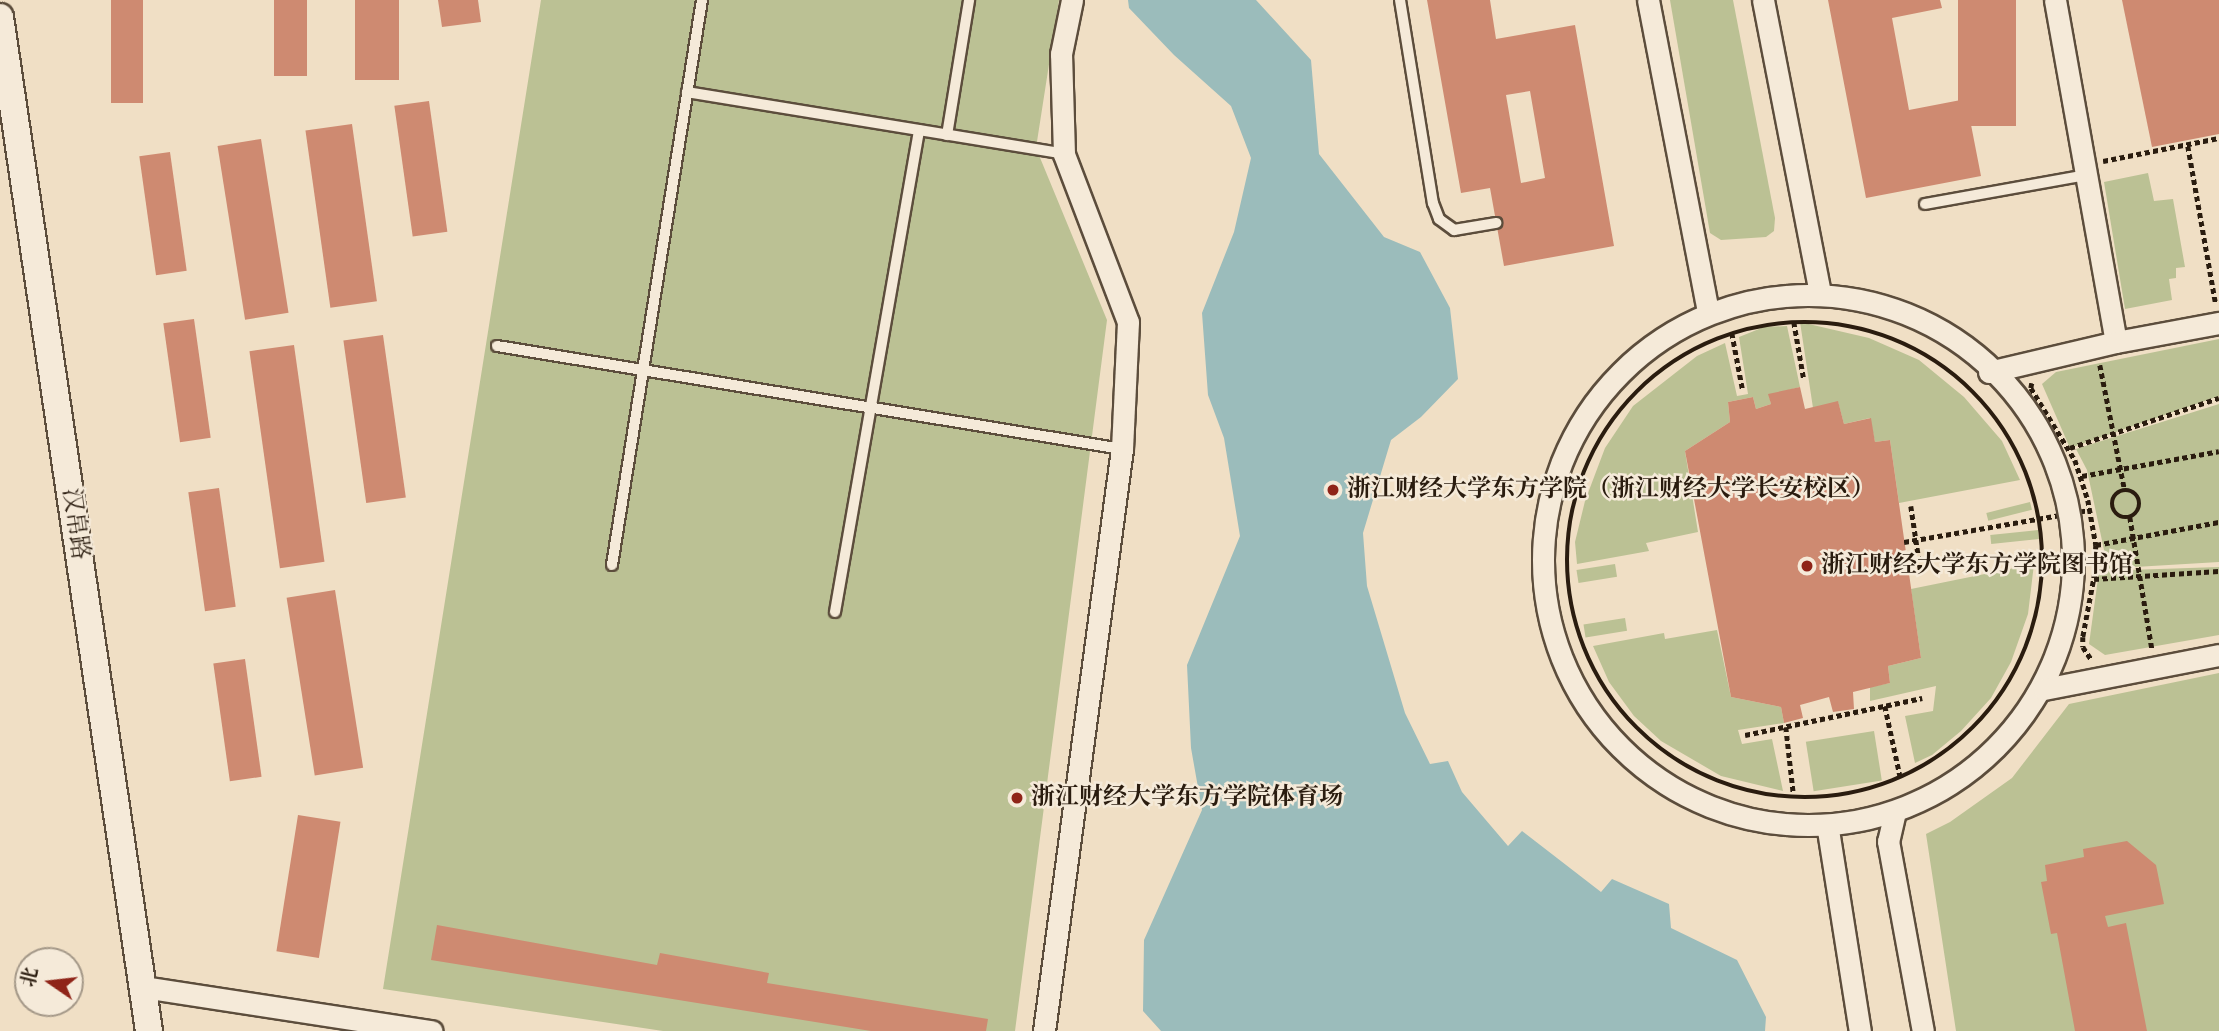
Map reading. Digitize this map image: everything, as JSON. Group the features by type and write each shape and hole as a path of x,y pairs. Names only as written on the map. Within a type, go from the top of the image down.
{"street":[{"path":"1044,1031 1122,449 1128,322 1064,154 1061,54 1072,0"},
{"path":"1648,0 1707,307"},
{"path":"1763,0 1821,292"},
{"path":"2055,0 2092,168 2116,342"},
{"name":"汉帛路","path":"0,17 149,1031"},
{"path":"1821,292 1931,326 2009,387 2054,459 2079,512 2074,533 2074,610 2044,690 1969,770 1894,816 1828,830 1704,802 1605,735 1544,629 1542,499 1601,390 1707,307 1821,292"},
{"path":"1989,372 2218,317"},
{"path":"2044,690 2219,655"},
{"path":"1894,816 1888,841 1923,1031"},
{"path":"1828,830 1860,1031"},
{"path":"143,987 352,1025 432,1031"}],"lane":[{"path":"612,565 702,0"},
{"path":"947,135 969,0"},
{"path":"1400,0 1433,203 1439,219 1454,230 1496,223"},
{"path":"687,92 1064,154"},
{"path":"835,612 919,130"},
{"path":"1925,204 2092,168"},
{"path":"497,346 1122,449"}],"path":[{"path":"2092,168 2219,138"},
{"path":"2188,146 2218,317"},
{"path":"1831,320 1904,340 1967,382 2014,441 2040,519 2043,595 2016,674 1965,739 1901,780 1814,801 1732,790 1658,751 1603,690 1571,613 1566,538 1585,464 1626,400 1685,352 1732,333 1755,324 1831,320"},
{"path":"1794,322 1804,380"},
{"path":"1732,333 1743,391"},
{"path":"2099,357 2125,491"},
{"path":"2034,375 2031,388 2082,477 2079,512 2096,545 2094,579 2083,637 2087,656 2096,662"},
{"path":"2070,448 2219,398"},
{"path":"2082,477 2219,451"},
{"path":"2125,491 2135,494 2140,501 2138,510 2130,517 2118,515 2113,508 2116,496 2125,491"},
{"path":"1911,506 1921,573"},
{"path":"1904,542 2079,512"},
{"path":"2130,517 2153,652 2141,654"},
{"path":"2096,545 2219,522"},
{"path":"2094,579 2219,572"},
{"path":"1745,735 1922,698"},
{"path":"1885,706 1901,780"},
{"path":"1786,727 1794,798"}],"green space":[{"path":"541,0 1059,0 1036,148 1107,320 1015,1031 663,1031 383,989"},
{"path":"1670,0 1733,0 1775,218 1774,231 1766,237 1721,240 1710,233"},
{"path":"2148,173 2154,201 2173,199 2185,267 2176,268 2176,278 2169,279 2172,300 2125,309 2104,182"},
{"path":"1800,322 1869,338 1919,360 1964,397 2002,441 2020,480 1899,503 1890,440 1875,442 1870,418 1844,424 1838,402 1813,408"},
{"path":"1787,326 1800,387 1769,395 1771,404 1756,409 1753,397 1728,402 1730,422 1685,451 1698,532 1646,543 1649,551 1577,564 1575,542 1585,501 1605,448 1633,406 1697,356 1725,343 1737,396 1748,394 1739,337 1764,327"},
{"path":"2219,339 2219,396 2070,448 2042,384 2056,372"},
{"path":"2219,404 2219,562 2101,569 2104,550 2087,470 2076,449"},
{"path":"2030,502 2032,510 1988,521 1986,513"},
{"path":"2038,530 2039,539 1991,544 1990,535"},
{"path":"1615,564 1617,577 1579,583 1576,570"},
{"path":"2034,564 2028,614 2011,662 1991,698 1961,731 1932,755 1915,763 1905,716 1933,711 1936,686 1870,701 1870,687 1890,683 1888,666 1921,658 1911,589"},
{"path":"2219,567 2219,635 2105,655 2089,644 2099,571"},
{"path":"1625,618 1627,631 1586,637 1584,625"},
{"path":"1717,630 1731,697 1781,707 1784,723 1738,730 1742,744 1772,739 1783,791 1721,776 1661,741 1634,716 1609,682 1593,646 1664,633 1665,639"},
{"path":"2219,673 2219,1031 1956,1031 1926,834 1950,822 2012,778 2069,704"},
{"path":"1874,731 1882,780 1814,791 1806,742"}],"water":[{"path":"1128,0 1256,0 1311,60 1319,154 1384,237 1420,252 1450,308 1458,379 1421,417 1391,440 1363,533 1367,586 1405,713 1430,764 1448,761 1462,792 1508,846 1522,831 1601,892 1612,879 1669,904 1671,928 1737,960 1766,1017 1765,1031 1161,1031 1143,1011 1144,940 1202,810 1191,748 1187,665 1240,536 1224,438 1208,395 1202,313 1234,232 1251,158 1231,106 1174,55 1129,8"}],"building":[{"path":"111,0 143,0 143,103 111,103"},
{"path":"274,0 307,0 307,76 274,76"},
{"path":"355,0 399,0 399,80 355,80"},
{"path":"438,0 478,0 481,22 442,27"},
{"path":"1427,0 1490,0 1496,39 1575,25 1614,246 1504,266 1490,188 1461,193","holes":["1530,91 1545,178 1521,183 1506,95"]},
{"path":"1828,0 1940,0 1942,8 1892,18 1909,110 1966,99 1981,176 1866,198"},
{"path":"1958,0 2016,0 2016,126 1958,126"},
{"path":"2122,0 2219,0 2219,134 2152,147"},
{"path":"429,101 447,232 413,237 394,106"},
{"path":"352,124 377,301 330,308 305,131"},
{"path":"261,139 289,313 245,320 218,146"},
{"path":"170,152 187,271 156,275 139,156"},
{"path":"194,319 211,438 180,442 163,323"},
{"path":"383,335 406,497 366,503 343,341"},
{"path":"294,345 324,562 280,568 249,351"},
{"name":"浙江财经大学东方学院图书馆","path":"1800,387 1805,409 1838,401 1844,424 1871,418 1875,442 1890,440 1921,658 1888,666 1890,683 1853,692 1854,709 1833,712 1829,697 1800,705 1803,718 1784,723 1781,707 1731,697 1685,451 1730,422 1728,402 1753,397 1756,409 1771,404 1768,394"},
{"path":"219,488 236,607 205,611 188,492"},
{"path":"335,590 363,768 315,775 287,598"},
{"path":"245,659 262,777 230,781 213,663"},
{"path":"298,815 340,822 319,958 276,951"},
{"path":"2127,841 2156,865 2164,904 2105,916 2108,927 2126,923 2147,1031 2075,1031 2057,933 2051,934 2041,882 2047,881 2045,865 2084,857 2083,849"},
{"path":"437,925 657,965 660,953 769,973 767,983 988,1019 986,1031 871,1031 431,960"}],"place":[{"name":"浙江财经大学东方学院（浙江财经大学长安校区）","path":"1333,490"},
{"name":"浙江财经大学东方学院图书馆","path":"1807,566"},
{"name":"浙江财经大学东方学院体育场","path":"1017,798"}]}
